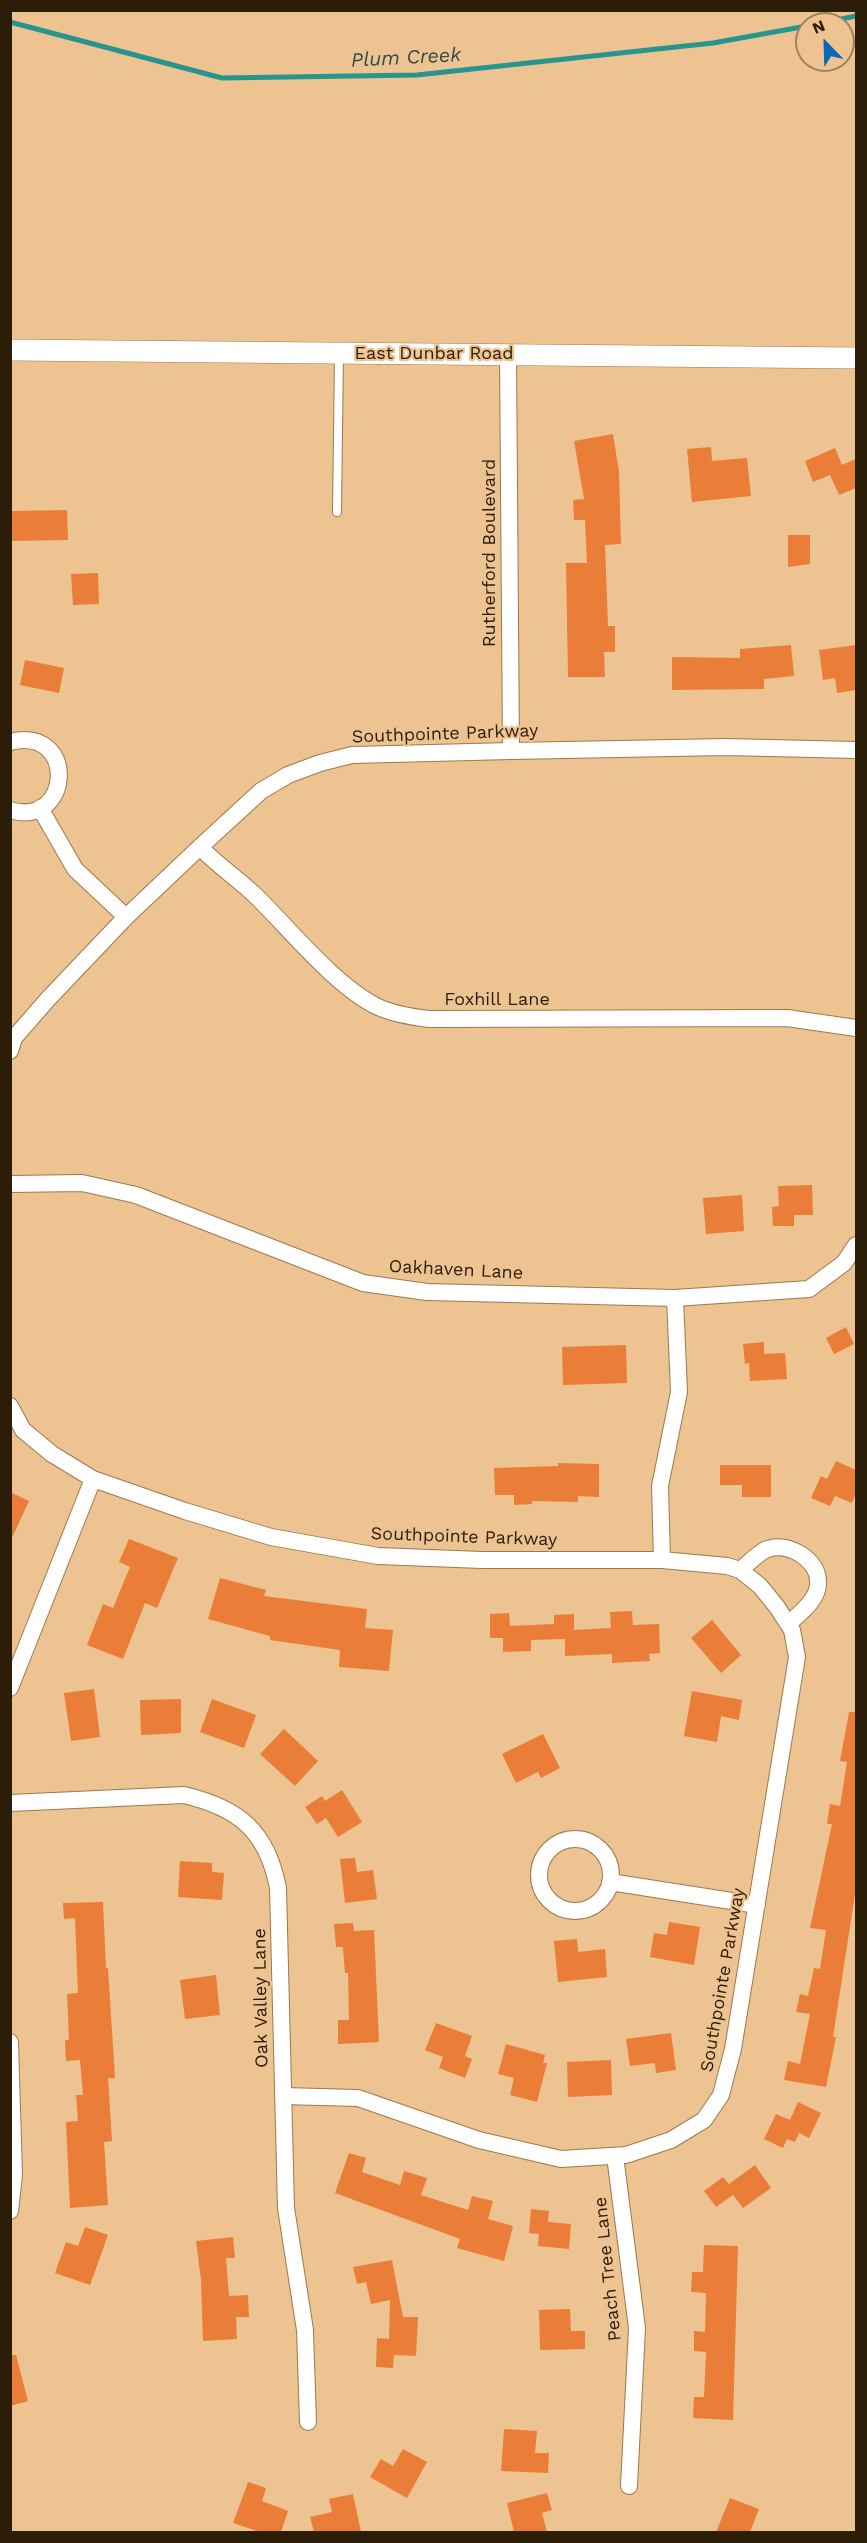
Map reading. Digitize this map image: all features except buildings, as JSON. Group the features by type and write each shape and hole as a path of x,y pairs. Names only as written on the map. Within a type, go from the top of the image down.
{"street":[{"name":"East Dunbar Road","path":"10,350 856,358"},
{"name":"Rutherford Boulevard","path":"508,354 511,751"},
{"path":"10,742 32,740 43,745 52,753 58,765 60,777 57,790 51,800 40,808 29,812 10,810"},
{"name":"Southpointe Parkway","path":"10,1051 14,1038 126,917 261,791 288,774 352,755 726,747 856,750"},
{"path":"40,808 75,869 126,917"},
{"name":"Foxhill Lane","path":"200,847 256,896 305,947 347,984 377,1006 408,1016 441,1019 788,1018 856,1028"},
{"name":"Oakhaven Lane","path":"10,1184 82,1183 136,1196 363,1283 427,1292 675,1298 809,1289 844,1263 856,1245"},
{"path":"662,1560 660,1486 679,1392 675,1298"},
{"name":"Southpointe Parkway","path":"10,1406 23,1430 52,1454 93,1479 271,1538 378,1556 482,1560 662,1560 727,1566 740,1570 760,1586 792,1630 797,1657 733,2049 721,2095 704,2120 671,2140 626,2155 561,2159 479,2140 358,2098 283,2096"},
{"path":"10,1688 93,1479"},
{"path":"740,1570 765,1550 774,1548 786,1548 808,1558 819,1579 816,1590 812,1601 788,1624"},
{"name":"Oak Valley Lane","path":"10,1803 184,1795 209,1801 232,1811 250,1826 265,1845 273,1864 278,1888 286,2208 305,2330 308,2422"},
{"path":"578,1839 590,1842 600,1849 607,1859 610,1882 606,1893 598,1902 588,1908 566,1910 555,1905 546,1897 538,1876 540,1864 550,1849 566,1840 578,1839"},
{"path":"610,1882 757,1905"},
{"path":"10,2042 14,2175 10,2211"},
{"name":"Peach Tree Lane","path":"615,2156 637,2328 628,2486"}],"lane":[{"path":"337,512 339,353"}],"waterway":[{"name":"Plum Creek","path":"10,22 222,78 417,75 713,43 795,28"}]}
